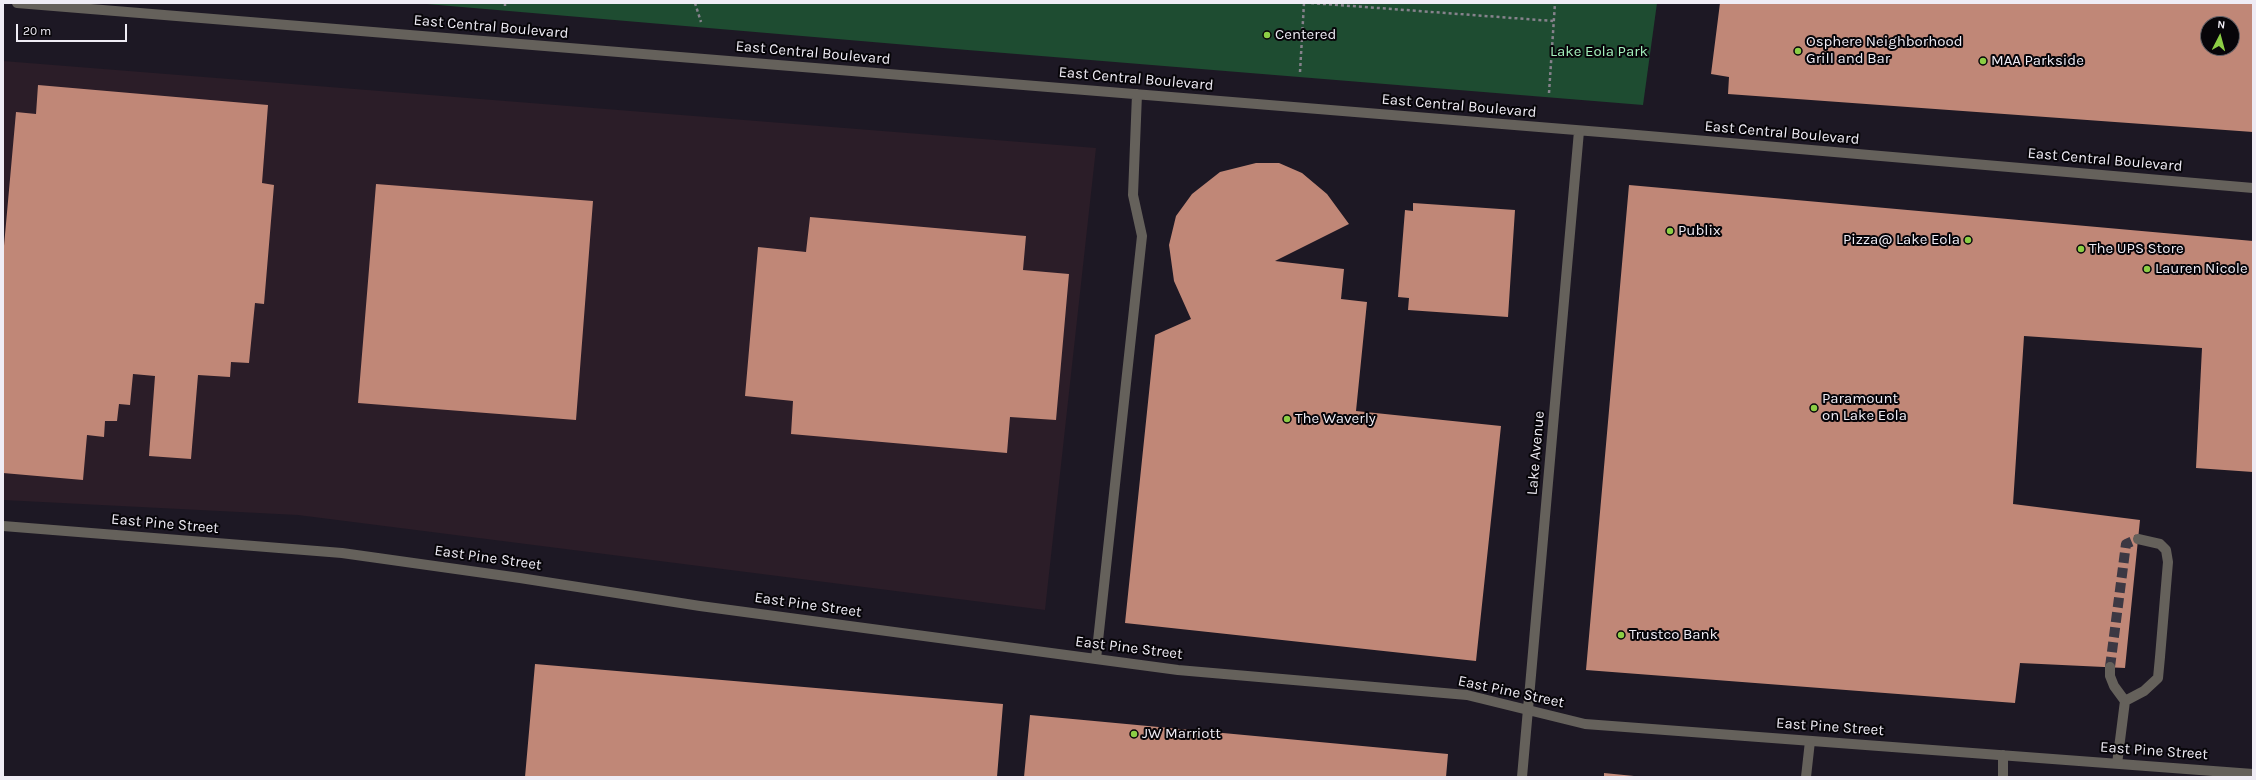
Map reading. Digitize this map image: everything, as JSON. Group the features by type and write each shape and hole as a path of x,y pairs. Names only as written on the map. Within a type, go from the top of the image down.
{"street":[{"name":"East Central Boulevard","path":"17,3 1137,94 2253,188"},
{"path":"1096,659 1142,236 1133,195 1137,94"},
{"name":"Lake Avenue","path":"1522,777 1579,131"},
{"name":"East Pine Street","path":"3,526 342,554 512,577 707,607 1178,670 1467,695 1585,724 2117,764 2214,774 2253,774"},
{"path":"2125,701 2144,691 2158,678 2168,562 2166,550 2160,544 2138,539"},
{"path":"2110,667 2110,676 2114,686 2125,701 2117,764"},
{"path":"1806,777 1810,741"},
{"path":"2003,755 2003,777"}],"path":[{"path":"695,3 701,22"},
{"path":"1300,72 1304,3"},
{"path":"1311,3 1553,21"},
{"path":"1549,93 1555,3"}],"shaded area":[{"path":"3,61 1096,148 1045,610 298,515 3,500"}],"green space":[{"name":"Lake Eola Park","path":"415,3 1657,3 1643,105"}],"building":[{"name":"MAA Parkside","path":"1720,3 2253,3 2253,132 1728,94 1729,77 1711,74"},
{"path":"38,85 268,105 262,183 274,185 264,304 255,303 249,363 231,362 230,377 198,375 191,459 149,456 155,376 133,374 130,405 119,404 117,421 105,421 104,437 87,435 83,480 3,473 3,257 16,112 36,114"},
{"name":"The Waverly","path":"1256,163 1279,163 1302,173 1327,194 1349,224 1275,261 1344,269 1341,299 1367,302 1356,411 1501,426 1476,661 1125,623 1155,335 1191,319 1174,281 1169,245 1176,216 1192,194 1220,172"},
{"path":"376,184 593,201 576,420 358,403"},
{"name":"Paramount on Lake Eola","path":"1629,185 2253,241 2253,472 2196,468 2202,348 2024,336 2013,504 2140,520 2125,668 2020,663 2015,703 1586,670"},
{"path":"1413,203 1515,210 1508,317 1408,310 1409,298 1398,297 1405,210 1413,211"},
{"path":"810,217 1026,236 1023,270 1069,274 1056,420 1010,417 1007,453 791,434 793,401 745,396 758,247 806,252"},
{"path":"535,664 1003,704 997,777 525,777"},
{"name":"JW Marriott","path":"1030,715 1448,754 1446,777 1024,777"},
{"path":"1604,773 1634,776 1634,777 1604,777"}],"tunnel":[{"path":"2110,667 2126,544 2138,539"}],"place":[{"name":"Centered","path":"1267,35"},
{"name":"Osphere Neighborhood Grill and Bar","path":"1798,51"},
{"name":"MAA Parkside","path":"1983,61"},
{"name":"Publix","path":"1670,231"},
{"name":"Pizza@ Lake Eola","path":"1968,240"},
{"name":"The UPS Store","path":"2081,249"},
{"name":"Lauren Nicole","path":"2147,269"},
{"name":"Paramount on Lake Eola","path":"1814,408"},
{"name":"The Waverly","path":"1287,419"},
{"name":"Trustco Bank","path":"1621,635"},
{"name":"JW Marriott","path":"1134,734"}]}
